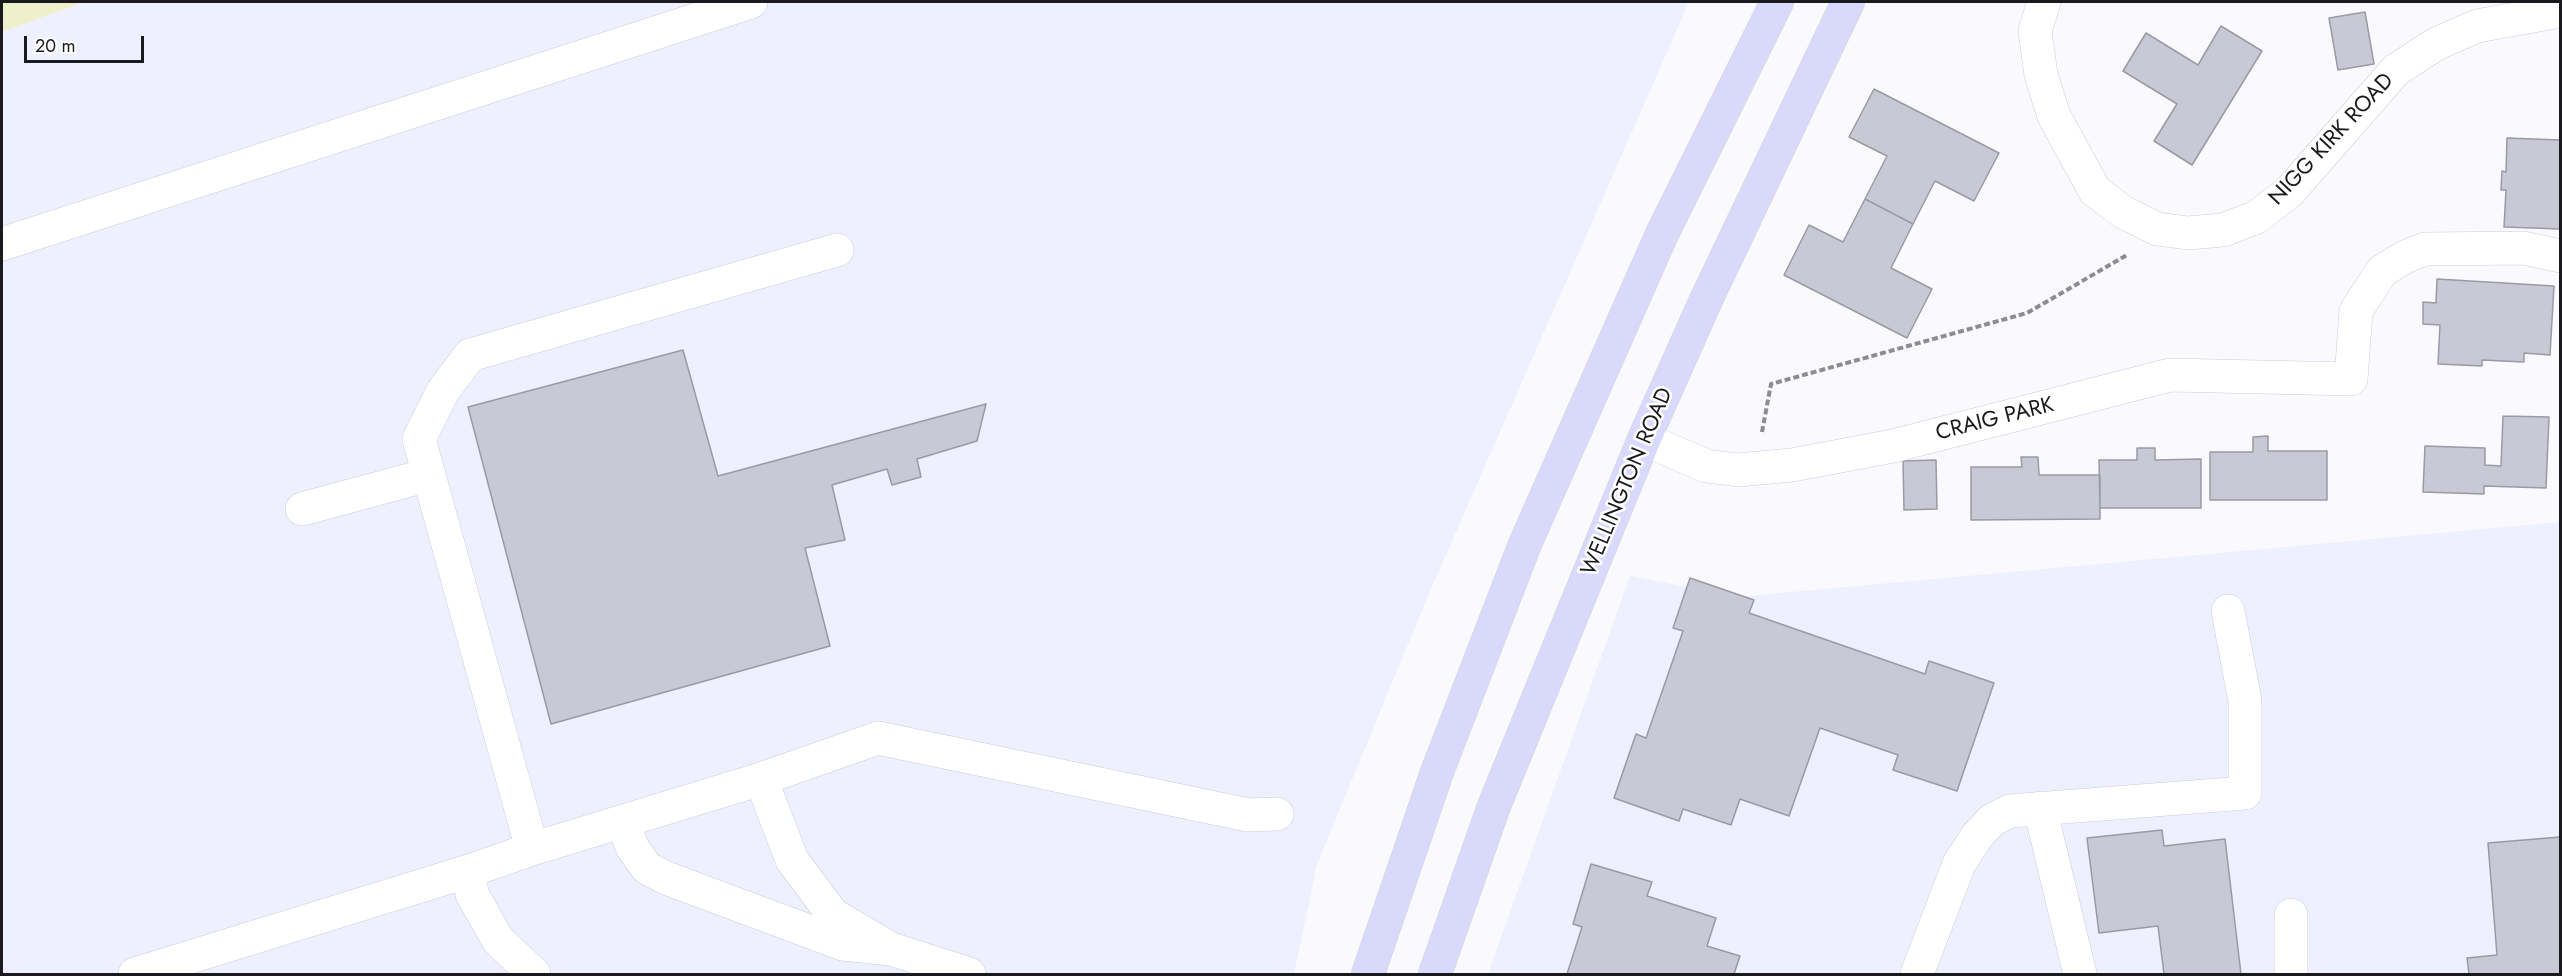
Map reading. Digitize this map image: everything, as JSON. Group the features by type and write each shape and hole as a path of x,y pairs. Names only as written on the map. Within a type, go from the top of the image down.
{"main road":[{"path":"1368,975 1437,772 1526,544 1662,234 1777,2"},
{"name":"WELLINGTON ROAD","path":"1435,975 1494,806 1644,439 1706,300 1848,2"}],"street":[{"path":"2,244 751,2"},
{"name":"NIGG KIRK ROAD","path":"2044,2 2035,31 2041,75 2054,116 2095,191 2124,212 2157,229 2188,234 2223,231 2257,217 2290,191 2396,70 2436,44 2477,26 2560,11"},
{"name":"CRAIG PARK","path":"1644,439 1706,466 1738,470 1792,465 1893,446 2170,375 2351,380 2356,310 2382,271 2405,257 2425,249 2524,248 2560,255"},
{"path":"532,849 418,439 443,391 470,355 837,250"},
{"path":"302,509 428,475"},
{"path":"1917,975 1959,864 1977,836 1992,820 2010,811 2245,794 2245,701 2228,610"},
{"path":"135,975 175,969 532,849 761,779 878,738 1248,815 1276,814"},
{"path":"761,779 792,860 833,915 891,949 969,975"},
{"path":"2040,808 2080,975"},
{"path":"623,821 632,847 647,868 666,878 843,944 891,949"},
{"path":"469,871 472,894 498,940 534,975"},
{"path":"2291,915 2291,975"}],"path":[{"path":"1755,468 1771,384 2027,313 2108,268 2164,230"}],"shaded area":[{"path":"84,2 1689,2 1430,591 1317,864 1294,974 2,974 2,32"},
{"path":"2560,522 2560,974 1488,974 1630,576 1737,597"}],"green space":[{"path":"2,2 84,2 2,32"}],"building":[{"path":"2365,12 2374,64 2338,70 2329,18"},
{"path":"2221,26 2262,51 2192,165 2154,141 2177,104 2123,71 2146,33 2198,65"},
{"path":"1874,89 1999,153 1974,201 1935,181 1913,224 1865,199 1887,156 1849,137"},
{"path":"2507,138 2560,140 2560,229 2504,227 2506,190 2501,190 2502,171 2506,172"},
{"path":"1865,199 1913,224 1891,268 1932,289 1907,338 1784,275 1809,225 1843,242"},
{"path":"2437,279 2554,286 2550,355 2524,353 2524,362 2482,360 2482,366 2438,364 2440,325 2423,324 2423,302 2436,303"},
{"path":"683,350 718,476 986,404 977,441 917,459 921,477 892,485 887,469 832,485 845,540 805,548 830,646 551,724 468,407"},
{"path":"2503,416 2549,417 2546,488 2484,486 2484,494 2423,492 2425,446 2485,448 2485,465 2501,466"},
{"path":"2268,436 2268,451 2327,451 2327,500 2210,500 2210,452 2253,452 2253,437"},
{"path":"2137,448 2155,448 2155,460 2201,459 2201,508 2100,508 2099,460 2137,460"},
{"path":"2021,457 2038,457 2039,475 2100,475 2100,519 1971,520 1971,467 2022,467"},
{"path":"1936,460 1937,509 1904,510 1903,461"},
{"path":"1690,578 1754,600 1749,613 1925,674 1929,661 1994,683 1957,791 1893,770 1898,755 1820,728 1789,816 1740,799 1731,825 1683,809 1679,821 1614,798 1636,734 1646,738 1683,631 1673,628"},
{"path":"2162,830 2164,846 2225,839 2241,974 2164,974 2158,926 2099,933 2087,838"},
{"path":"2560,837 2560,974 2469,974 2467,958 2497,955 2488,843"},
{"path":"1591,864 1652,882 1647,896 1716,918 1707,946 1740,956 1734,974 1567,974 1582,927 1573,924"}]}
